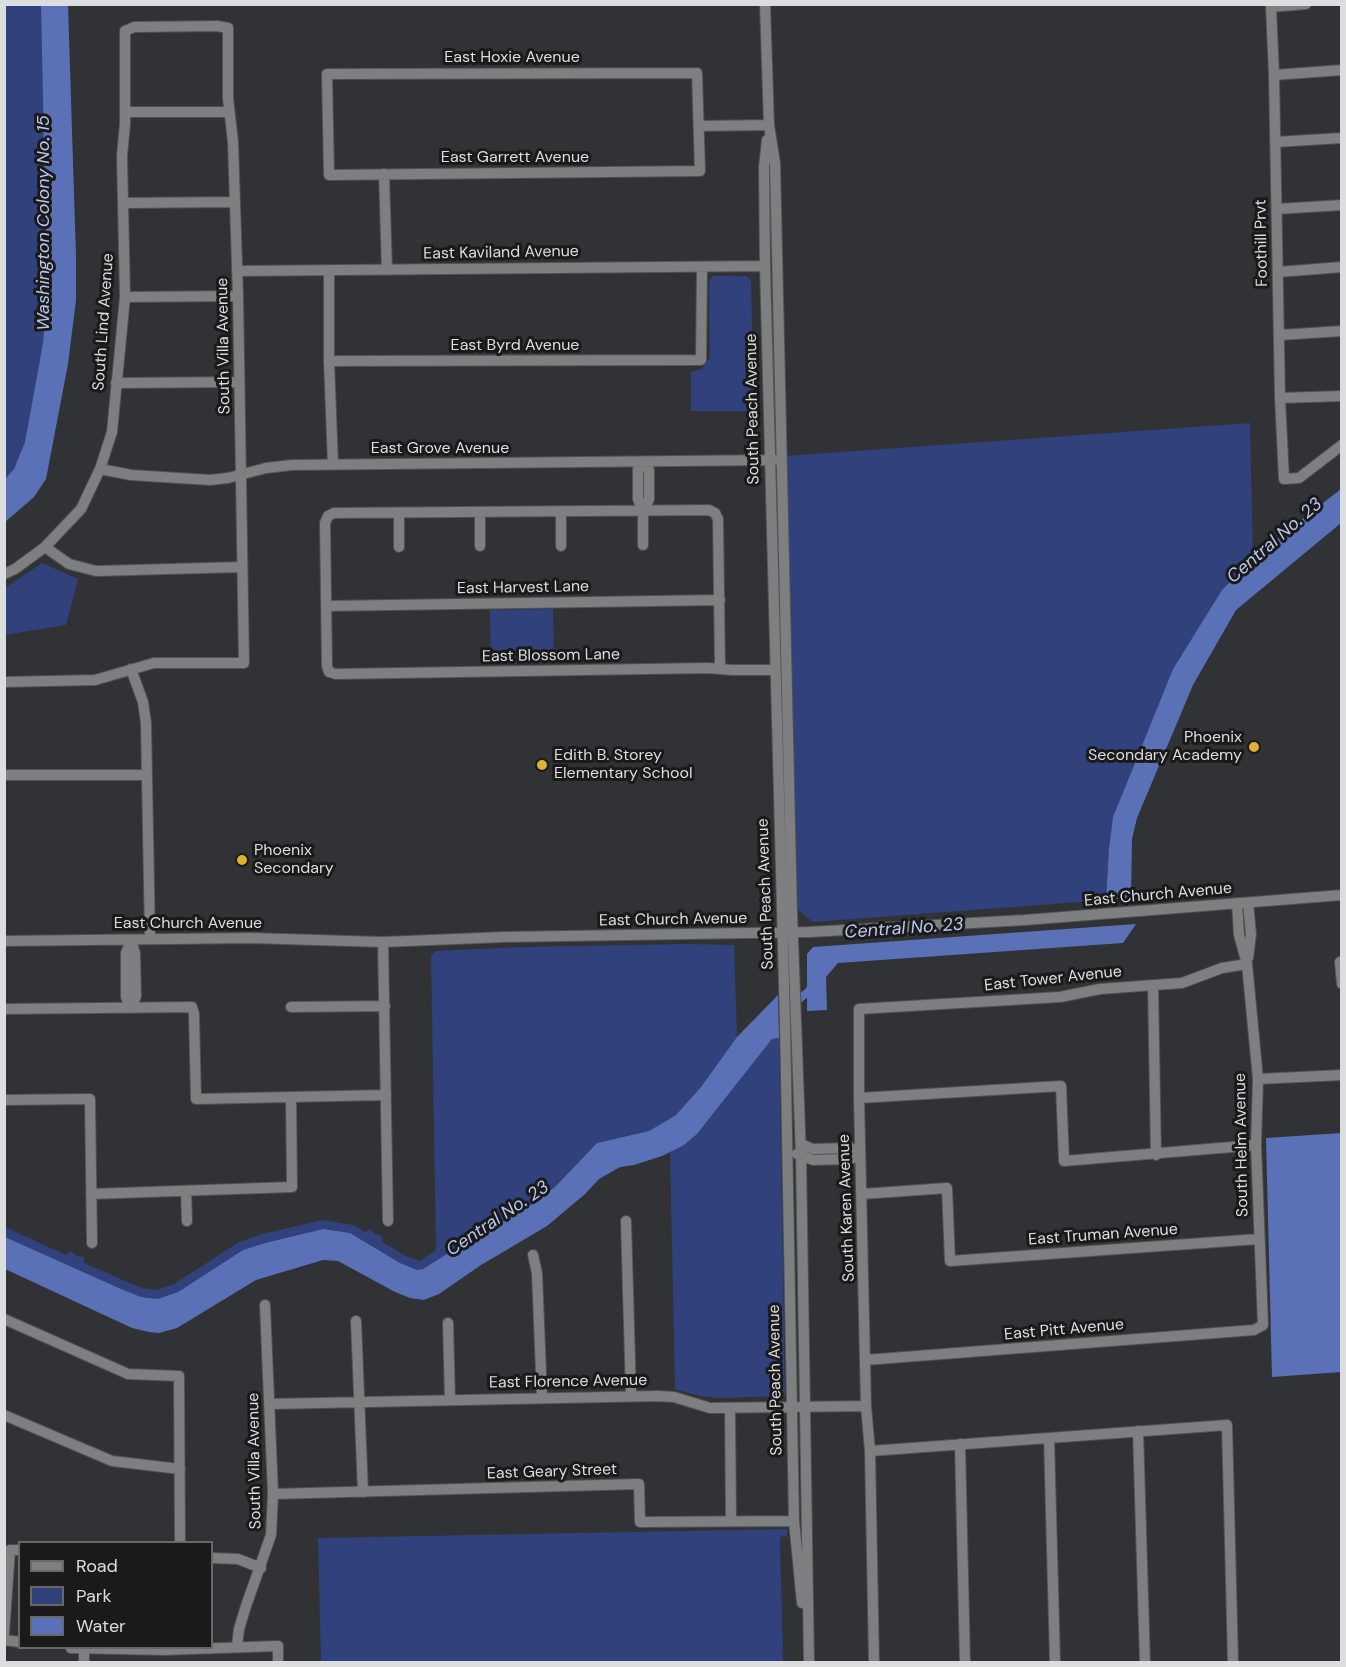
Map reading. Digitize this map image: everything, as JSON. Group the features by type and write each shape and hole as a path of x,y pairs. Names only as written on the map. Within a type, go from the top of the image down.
{"street":[{"name":"South Peach Avenue","path":"765,4 769,125 775,163 790,809 788,933 784,998 794,1521 808,1662"},
{"name":"Foothill Prvt","path":"1305,4 1271,7 1284,479 1299,478 1341,445"},
{"name":"South Villa Avenue","path":"125,31 134,27 217,26 228,28 229,112 233,142 238,296 244,663 154,663 131,669"},
{"name":"South Lind Avenue","path":"4,574 15,569 45,547 81,509 100,469 112,432 125,297 122,156 125,112 125,31"},
{"path":"1274,75 1341,70"},
{"name":"East Hoxie Avenue","path":"329,175 327,74 697,73 699,126"},
{"path":"125,112 229,112"},
{"name":"South Peach Avenue","path":"769,125 764,166 774,670 788,933 795,991 801,1144 808,1662"},
{"path":"699,126 769,125"},
{"name":"East Garrett Avenue","path":"329,175 700,171 699,126"},
{"path":"1275,142 1341,138"},
{"path":"384,174 387,270"},
{"path":"123,203 234,202"},
{"path":"1277,209 1341,205"},
{"name":"East Kaviland Avenue","path":"237,271 765,266"},
{"name":"East Byrd Avenue","path":"329,361 701,360 702,267"},
{"path":"1278,272 1341,267"},
{"path":"329,270 329,361 333,465"},
{"path":"125,297 238,296"},
{"path":"1280,335 1341,331"},
{"path":"116,383 238,382"},
{"path":"1280,398 1341,396"},
{"name":"East Grove Avenue","path":"100,469 131,476 210,480 292,465 782,460"},
{"path":"643,463 649,470 643,483 649,499 643,511 643,545"},
{"path":"335,687 332,673 327,666 325,523 328,516 334,513 709,510 715,513 718,519 720,669"},
{"path":"480,512 480,546"},
{"path":"561,512 561,546"},
{"path":"399,513 399,548"},
{"path":"45,547 69,564 96,571 242,567"},
{"name":"East Harvest Lane","path":"326,606 720,600"},
{"path":"4,682 95,680 131,669 144,713 150,939"},
{"name":"East Blossom Lane","path":"332,673 774,670"},
{"path":"776,717 780,718 783,725 785,787 790,809"},
{"path":"4,776 147,775"},
{"name":"East Church Avenue","path":"4,941 250,938 383,942 504,937 788,933 1025,920 1341,896"},
{"name":"South Helm Avenue","path":"1242,903 1239,935 1247,964 1258,1079 1256,1145 1263,1325"},
{"path":"130,939 135,953 136,986 136,996 131,1008"},
{"path":"383,942 388,1221"},
{"path":"1341,962 1341,984"},
{"name":"East Tower Avenue","path":"859,1009 1060,997 1100,989 1182,984 1222,968 1247,964"},
{"path":"1153,985 1156,1155"},
{"path":"291,1007 385,1006"},
{"path":"4,1009 192,1007 196,1099 386,1095"},
{"name":"South Karen Avenue","path":"859,1009 860,1155 866,1406 870,1451 874,1662"},
{"path":"786,1074 791,1090 793,1148 797,1155 813,1160 850,1159 860,1155"},
{"path":"1258,1079 1341,1075"},
{"path":"859,1098 1061,1086 1064,1161 1256,1145"},
{"path":"91,1194 292,1187 291,1097"},
{"path":"4,1100 90,1099 92,1243"},
{"path":"801,1144 813,1149 851,1148 860,1155"},
{"name":"East Truman Avenue","path":"862,1194 947,1188 950,1261 1259,1239"},
{"path":"186,1191 187,1221"},
{"path":"626,1221 631,1396"},
{"path":"533,1255 537,1273 542,1397"},
{"name":"South Villa Avenue","path":"237,1646 239,1629 271,1535 273,1494 266,1305"},
{"path":"4,1319 128,1374 179,1376 180,1541"},
{"path":"356,1321 363,1492"},
{"path":"448,1323 450,1400"},
{"name":"East Pitt Avenue","path":"866,1360 1254,1330 1263,1325"},
{"name":"East Florence Avenue","path":"270,1404 631,1396 674,1397 710,1408 866,1406"},
{"path":"730,1408 731,1521"},
{"path":"4,1415 112,1461 180,1469"},
{"path":"870,1451 1227,1425 1233,1662"},
{"path":"1138,1431 1144,1662"},
{"path":"1049,1438 1055,1662"},
{"path":"960,1444 965,1662"},
{"name":"East Geary Street","path":"273,1494 639,1485 640,1522 794,1521"},
{"path":"4,1634 15,1550"},
{"path":"213,1558 238,1559 261,1568"},
{"path":"213,1647 278,1646 278,1662"},
{"path":"84,1662 84,1649 182,1649"}],"green space":[{"path":"5,5 41,5 47,299 43,343 25,442 14,469 5,479"},
{"path":"713,276 746,276 751,280 754,411 691,411 691,372 702,369 710,357 709,281"},
{"path":"1250,423 1253,558 1222,590 1173,669 1113,817 1106,900 813,922 798,910 785,456"},
{"path":"42,563 78,579 66,625 5,635 5,588"},
{"path":"553,609 554,663 491,664 490,610"},
{"path":"734,945 737,1037 701,1087 676,1115 649,1131 597,1143 555,1187 523,1210 423,1269 417,1270 400,1263 350,1233 323,1229 243,1250 178,1292 158,1299 141,1297 121,1289 5,1237 5,1227 66,1255 71,1251 77,1256 84,1257 84,1263 125,1281 143,1288 157,1290 174,1284 239,1242 262,1234 322,1220 353,1225 365,1232 370,1229 382,1236 382,1242 420,1261 436,1250 431,955 436,951 523,947"},
{"path":"779,1038 785,1396 718,1398 700,1396 675,1389 670,1150 684,1145 697,1134 772,1039"},
{"path":"787,1529 787,1536 780,1537 783,1662 321,1662 318,1538"}],"water":[{"path":"41,5 68,5 76,300 68,364 46,479 34,497 5,522 5,479 14,469 25,442 43,343 47,299"},
{"path":"1341,489 1341,523 1236,610 1193,685 1137,818 1132,839 1131,899 1106,900 1113,817 1173,669 1222,590 1253,558"},
{"path":"1136,924 1123,943 838,963 826,977 827,1010 807,1011 807,954 813,947"},
{"path":"778,995 779,1038 772,1039 697,1134 684,1145 662,1156 620,1167 599,1179 547,1226 481,1265 439,1294 424,1300 395,1292 338,1261 323,1260 256,1280 177,1328 159,1333 132,1328 5,1269 5,1237 121,1289 141,1297 158,1299 178,1292 243,1250 323,1229 350,1233 400,1263 417,1270 423,1269 523,1210 555,1187 597,1143 649,1131 676,1115 701,1087 737,1037"},
{"path":"1341,1133 1341,1372 1272,1377 1266,1138"}],"waterway":[{"name":"Central No. 23","path":"792,1005 809,991 812,985"}],"place":[{"name":"Phoenix Secondary Academy","path":"1254,747"},
{"name":"Edith B. Storey Elementary School","path":"542,765"},
{"name":"Phoenix Secondary","path":"242,860"}],"water label":[{"name":"Washington Colony No. 15","path":"44,223"}]}
